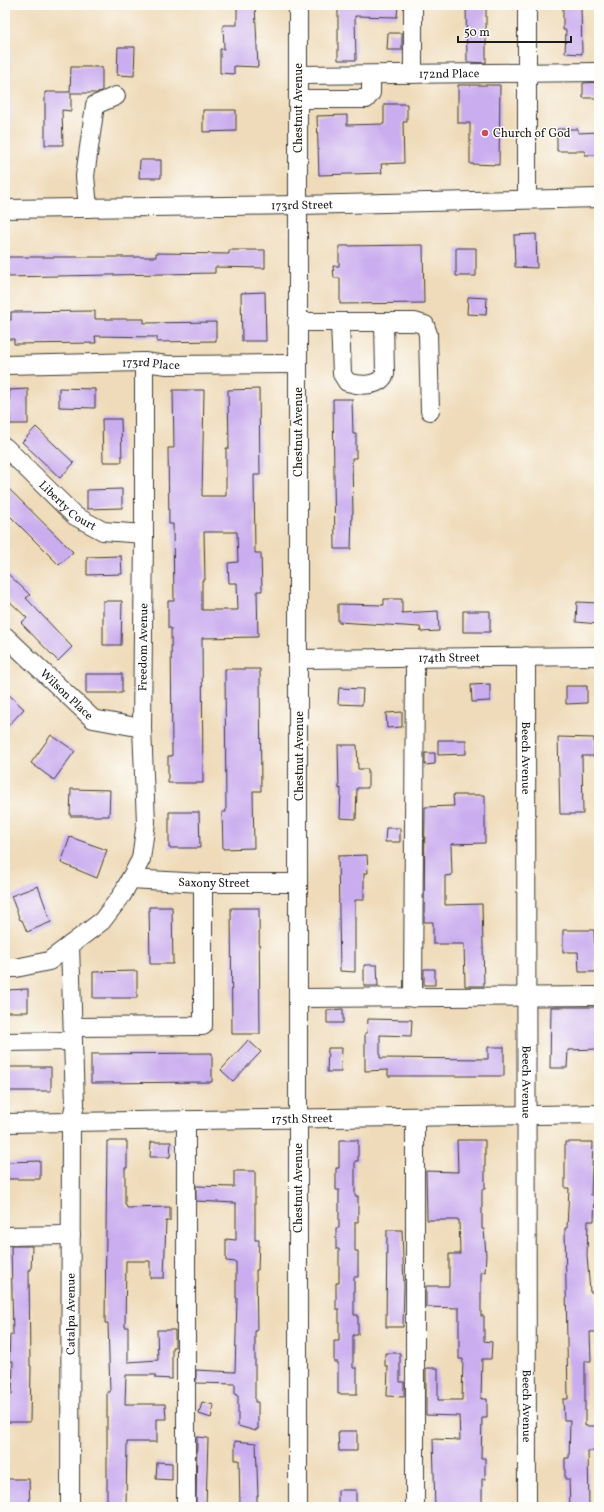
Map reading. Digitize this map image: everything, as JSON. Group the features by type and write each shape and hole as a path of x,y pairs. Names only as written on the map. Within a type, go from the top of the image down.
{"street":[{"name":"Chestnut Avenue","path":"298,5 297,364 300,659 298,883 298,1507"},
{"path":"413,5 413,74"},
{"path":"527,5 527,199"},
{"name":"172nd Place","path":"299,75 599,72"},
{"path":"298,99 366,99 371,93 371,75"},
{"path":"88,208 85,176 94,105 116,96"},
{"name":"173rd Street","path":"5,209 298,205 599,198"},
{"path":"297,322 415,322 425,325 428,334 430,411"},
{"path":"340,322 342,374 347,382 356,385 378,383 382,381 385,374 384,322"},
{"name":"173rd Place","path":"5,365 144,362 167,365 297,364"},
{"name":"Freedom Avenue","path":"70,945 102,922 122,895 141,859 146,822 142,728 144,362"},
{"name":"Liberty Court","path":"5,447 76,516 103,531 144,534"},
{"name":"Wilson Place","path":"5,636 70,699 93,718 142,728"},
{"name":"Beech Avenue","path":"526,656 525,1115 527,1507"},
{"name":"174th Street","path":"300,659 599,656"},
{"path":"413,998 415,658"},
{"name":"Saxony Street","path":"130,879 203,883 298,883"},
{"path":"5,1042 73,1034 203,1026 203,883"},
{"path":"5,968 16,968 49,961 70,945"},
{"name":"Catalpa Avenue","path":"70,945 75,1104 71,1122 70,1507"},
{"path":"299,998 525,998 599,996"},
{"name":"175th Street","path":"5,1123 599,1114"},
{"path":"415,1117 415,1507"},
{"path":"186,1120 186,1507"},
{"path":"5,1236 71,1235"}],"shaded area":[{"path":"5,5 11,5 11,178 5,178"}],"building":[{"path":"237,5 255,5 258,67 234,66 234,74 220,73 220,49 224,49 223,25 237,25"},
{"path":"338,5 398,5 397,17 355,16 356,60 338,60"},
{"path":"466,5 486,5 486,63 467,62"},
{"path":"563,7 581,7 582,54 565,53 566,30 563,30"},
{"path":"388,33 402,33 402,50 387,50"},
{"path":"118,47 135,47 134,76 117,75"},
{"path":"71,67 102,67 102,91 97,93 71,93 71,111 62,110 63,145 45,145 45,92 70,92"},
{"path":"599,82 599,98 583,98 583,83"},
{"path":"458,85 500,85 499,165 470,164 470,123 458,123"},
{"path":"384,104 407,104 407,122 403,122 404,163 381,164 382,173 319,175 317,116 347,115 347,125 384,124"},
{"path":"203,110 236,110 236,131 203,132"},
{"path":"557,129 578,129 578,133 599,132 599,155 585,155 585,151 557,151"},
{"path":"140,160 161,160 161,178 139,178"},
{"path":"536,234 537,268 515,267 514,235"},
{"path":"423,245 424,303 340,304 340,278 334,278 333,266 339,266 339,246"},
{"path":"456,248 476,248 476,276 456,276"},
{"path":"229,250 265,250 265,268 215,267 215,273 5,277 5,257 156,257 156,253 229,254"},
{"path":"265,292 266,341 242,341 241,293"},
{"path":"468,297 487,298 486,315 467,314"},
{"path":"95,311 95,319 144,319 144,323 216,322 216,341 157,342 157,337 95,336 96,343 14,344 14,339 5,339 5,320 11,320 11,312"},
{"path":"59,388 95,389 95,408 59,407"},
{"path":"28,389 28,424 10,424 9,390"},
{"path":"259,389 260,475 254,475 255,553 261,553 262,591 257,591 258,637 202,638 203,783 168,783 168,756 172,756 171,628 168,628 168,601 174,601 173,524 169,524 168,448 174,448 173,390 204,390 202,496 226,496 226,448 229,448 228,390","holes":["204,532 237,532 238,562 228,563 229,583 237,583 238,610 202,610 202,580 205,580"]},
{"path":"333,399 352,399 353,434 356,434 356,458 352,458 353,513 351,549 335,549"},
{"path":"102,419 121,419 122,462 103,462"},
{"path":"36,427 74,463 60,478 22,442"},
{"path":"5,485 73,552 59,565 5,511"},
{"path":"122,489 122,508 87,509 87,490"},
{"path":"121,556 122,574 87,575 87,557"},
{"path":"5,571 30,595 26,598 72,647 58,661 21,623 27,618 5,597"},
{"path":"384,599 402,599 402,613 438,611 439,631 421,632 420,627 338,622 338,604 384,605"},
{"path":"103,601 122,601 121,645 103,645"},
{"path":"577,602 599,603 598,624 576,622"},
{"path":"463,611 490,611 490,632 463,632"},
{"path":"225,669 260,669 261,791 253,791 254,848 223,849 222,812 226,812"},
{"path":"86,674 122,674 122,693 86,693"},
{"path":"490,684 490,701 472,702 471,685"},
{"path":"566,686 587,686 587,703 566,704"},
{"path":"339,688 363,689 362,705 338,704"},
{"path":"5,691 24,709 5,729"},
{"path":"402,712 402,727 387,728 386,713"},
{"path":"51,735 75,751 54,780 31,763"},
{"path":"558,737 594,738 594,756 582,756 583,814 560,814"},
{"path":"438,740 466,740 466,754 438,755"},
{"path":"338,745 357,745 358,769 368,769 368,788 357,788 356,819 340,818 341,788 339,789"},
{"path":"425,753 435,753 435,764 425,765"},
{"path":"71,789 110,790 109,816 70,816"},
{"path":"453,795 485,795 485,843 451,844 452,875 445,876 445,905 482,904 484,986 465,986 464,944 433,944 433,922 424,922 425,807 454,806"},
{"path":"169,812 199,812 200,848 169,848"},
{"path":"386,828 400,828 400,842 385,842"},
{"path":"70,837 107,850 97,878 61,863"},
{"path":"367,855 368,873 364,873 364,900 355,900 355,972 340,971 338,856"},
{"path":"38,886 51,922 27,932 22,920 20,920 11,896"},
{"path":"149,907 172,907 173,964 150,964"},
{"path":"231,908 259,908 260,1034 232,1034"},
{"path":"563,930 594,930 596,972 579,972 578,952 563,952"},
{"path":"364,965 377,965 378,986 364,986"},
{"path":"424,969 435,969 435,985 424,985"},
{"path":"137,971 137,998 93,998 93,972"},
{"path":"28,989 28,1012 5,1012 5,990"},
{"path":"551,1007 596,1007 598,1049 568,1050 567,1068 550,1068"},
{"path":"343,1009 343,1023 327,1023 327,1010"},
{"path":"368,1019 412,1020 411,1036 380,1035 380,1058 488,1059 488,1047 504,1047 504,1076 388,1076 388,1070 365,1071 365,1033 367,1033"},
{"path":"248,1040 261,1052 233,1081 221,1070"},
{"path":"328,1048 342,1048 341,1072 327,1072"},
{"path":"212,1053 212,1082 91,1083 91,1054"},
{"path":"5,1067 51,1067 51,1091 5,1091"},
{"path":"339,1140 358,1140 358,1161 355,1161 355,1196 358,1196 358,1222 355,1222 355,1251 358,1251 358,1277 354,1277 354,1315 358,1315 358,1335 353,1335 353,1368 357,1368 357,1394 338,1394 338,1362 334,1362 334,1341 339,1341 339,1309 336,1309 336,1283 339,1283 339,1249 336,1249 336,1228 339,1228 339,1190 336,1190 336,1168 339,1168"},
{"path":"457,1140 485,1140 485,1189 482,1189 482,1229 484,1229 486,1255 485,1272 481,1272 481,1316 484,1316 484,1341 492,1342 491,1359 482,1359 481,1399 487,1399 487,1418 482,1418 481,1458 485,1458 485,1479 482,1479 482,1507 435,1507 433,1439 460,1440 459,1416 426,1415 426,1368 438,1368 438,1400 462,1400 463,1359 459,1359 459,1308 426,1307 426,1286 449,1286 449,1254 460,1254 459,1220 427,1220 426,1171 458,1172"},
{"path":"107,1141 127,1141 125,1204 127,1208 170,1207 170,1221 166,1221 164,1278 150,1278 150,1261 126,1261 125,1327 128,1327 128,1362 158,1360 157,1330 175,1330 175,1347 172,1347 172,1379 155,1378 155,1375 126,1375 125,1404 165,1404 166,1419 157,1419 157,1442 127,1442 126,1507 107,1507 107,1392 110,1392 108,1323 105,1323"},
{"path":"151,1142 171,1142 170,1157 150,1157"},
{"path":"565,1142 593,1142 591,1195 595,1195 594,1221 588,1221 587,1256 590,1292 596,1292 597,1332 590,1332 591,1361 585,1361 585,1426 599,1426 598,1451 588,1451 589,1507 570,1507 569,1479 565,1479 565,1458 569,1458 570,1420 564,1420 563,1399 568,1399 565,1228 567,1228 569,1188 565,1188"},
{"path":"40,1161 40,1179 5,1179 5,1162"},
{"path":"234,1171 255,1171 255,1240 259,1240 258,1270 256,1270 257,1331 255,1331 255,1402 258,1402 258,1429 256,1429 256,1431 238,1426 238,1395 235,1395 235,1384 196,1383 196,1370 235,1372 237,1298 236,1262 226,1261 226,1239 236,1240 236,1203 196,1201 196,1186 234,1187"},
{"path":"387,1230 402,1230 404,1286 403,1327 386,1327"},
{"path":"11,1246 32,1246 31,1270 29,1270 31,1366 30,1422 5,1422 5,1395 12,1395 13,1361 9,1361 10,1334 13,1335"},
{"path":"385,1353 400,1353 400,1382 404,1382 404,1397 387,1396 388,1366 385,1366"},
{"path":"202,1402 214,1405 211,1418 199,1414"},
{"path":"338,1431 357,1431 357,1451 339,1451"},
{"path":"197,1437 208,1438 206,1507 196,1507"},
{"path":"235,1441 256,1443 257,1507 240,1507 239,1460 235,1460"},
{"path":"157,1462 172,1463 172,1480 156,1479"},
{"path":"5,1479 29,1479 30,1507 11,1507 11,1500 5,1500"},
{"path":"338,1490 356,1490 356,1507 338,1507"}],"place":[{"name":"Church of God","path":"485,133"}]}
